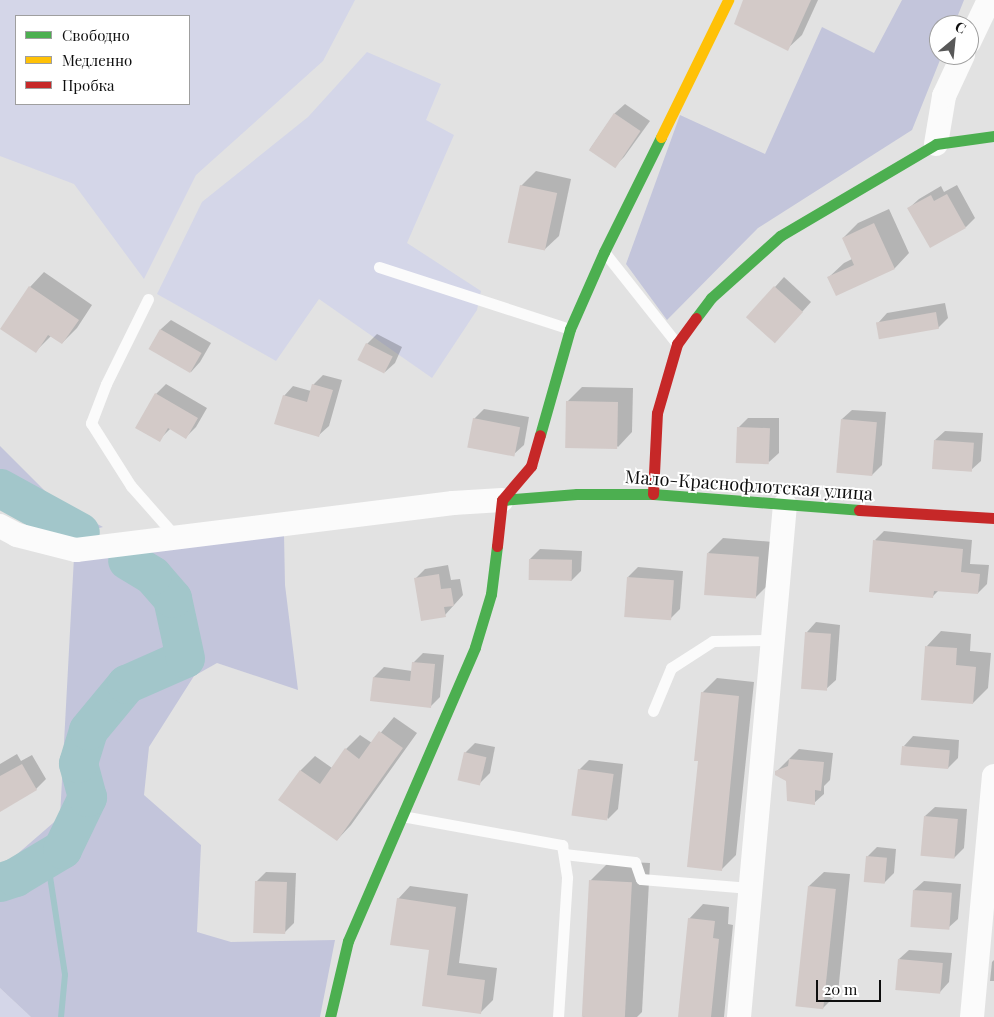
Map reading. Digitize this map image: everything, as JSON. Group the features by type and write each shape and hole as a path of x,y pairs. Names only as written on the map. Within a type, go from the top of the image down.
{"street":[{"path":"330,1017 348,941 475,647 490,594 502,500 532,466 570,329 604,252 728,0"},
{"path":"979,21 989,0"},
{"path":"936,144 944,96 958,65"},
{"path":"653,494 658,413 677,344 711,298 780,236 936,144 994,136"},
{"name":"Мало-Краснофлотская улица","path":"502,500 577,494 653,494 785,506 994,518"},
{"path":"0,526 17,535 76,550 453,503 502,500"},
{"path":"739,1017 785,506"},
{"path":"972,1017 994,776"}],"lane":[{"path":"604,252 677,344"},
{"path":"379,267 570,329"},
{"path":"148,298 106,384 91,423 131,486 176,537"},
{"path":"653,711 671,668 713,640 772,640"},
{"path":"402,816 562,845 567,878 558,1017"},
{"path":"564,854 635,862 641,879 750,888"}],"shaded area":[{"path":"0,0 355,0 323,61 196,175 144,279 74,184 0,156"},
{"path":"902,0 964,0 958,15 929,15 929,65 938,65 912,130 758,228 667,320 626,264 680,115 765,154 822,27 874,53"},
{"path":"367,52 441,84 426,120 454,135 407,243 481,291 477,310 432,378 319,299 276,361 157,294 202,202 308,117"},
{"path":"0,446 56,502 103,527 62,538 0,509"},
{"path":"284,534 285,585 298,690 217,663 194,676 149,747 144,795 201,845 197,932 231,942 335,940 320,1017 31,1017 0,988 0,869 60,817 74,557"},
{"path":"0,988 31,1017 0,1017"}],"building":[{"path":"743,0 811,0 788,51 734,24"},
{"path":"614,113 641,131 615,168 589,150"},
{"path":"520,185 557,193 545,251 508,243"},
{"path":"947,194 966,228 930,248 907,208 931,195 934,201"},
{"path":"874,223 895,269 836,296 827,277 854,265 842,238"},
{"path":"29,286 79,320 62,344 48,335 36,353 0,329"},
{"path":"774,286 803,312 775,343 746,317"},
{"path":"936,312 939,329 879,339 876,323"},
{"path":"160,329 202,353 190,373 148,349"},
{"path":"366,343 393,357 384,374 357,360"},
{"path":"312,384 333,390 319,437 274,424 283,395 307,402"},
{"path":"155,393 198,418 186,439 168,428 160,442 135,428"},
{"path":"566,401 618,402 617,449 565,448"},
{"path":"473,418 520,427 514,457 467,447"},
{"path":"841,419 877,422 872,476 836,473"},
{"path":"737,427 770,428 769,464 736,463"},
{"path":"934,440 974,443 972,472 932,469"},
{"path":"873,540 963,549 961,572 980,574 978,594 934,591 933,598 869,592"},
{"path":"707,553 759,557 756,599 704,595"},
{"path":"529,559 572,560 572,581 529,580"},
{"path":"439,574 441,589 451,588 454,606 444,607 446,617 421,621 414,578"},
{"path":"627,577 674,580 671,620 624,617"},
{"path":"805,632 831,634 827,691 801,689"},
{"path":"925,646 957,648 956,665 976,667 973,704 921,700"},
{"path":"412,662 435,664 431,708 370,701 373,677 410,681"},
{"path":"701,692 739,696 722,871 687,867 698,761 694,761"},
{"path":"379,731 403,748 337,841 278,800 300,770 320,784 345,748 359,759"},
{"path":"902,746 950,750 948,769 900,765"},
{"path":"464,752 486,757 480,785 457,780"},
{"path":"789,759 824,762 821,791 815,790 815,805 787,801 786,781 775,775 775,771 788,766"},
{"path":"22,764 37,790 0,812 0,776"},
{"path":"578,769 614,774 607,821 571,816"},
{"path":"924,816 958,819 954,859 921,856"},
{"path":"866,856 887,858 885,884 864,882"},
{"path":"589,880 632,882 625,1017 582,1017"},
{"path":"255,881 287,882 285,934 253,933"},
{"path":"808,886 836,889 823,1009 795,1006"},
{"path":"913,890 952,893 949,930 910,927"},
{"path":"397,898 456,907 447,975 485,980 481,1014 422,1006 429,950 390,945"},
{"path":"688,918 715,921 713,938 719,939 711,1017 678,1017"},
{"path":"898,959 943,963 940,994 895,990"}],"waterway":[{"path":"0,488 80,532"},
{"path":"0,882 15,877 62,849 87,797 78,763 88,730 126,684 185,658 172,598 152,575 127,560"},
{"path":"47,857 65,975 61,1017"}],"traffic: fast":[{"path":"696,318 711,298 780,236 936,144 994,136"},
{"path":"540,435 570,329 604,252 661,137"},
{"path":"502,500 577,494 653,494 859,510"},
{"path":"330,1017 348,941 475,647 491,594 497,546"}],"traffic: slow":[{"path":"661,137 728,0"}],"traffic: jam":[{"path":"653,494 657,413 677,344 696,318"},
{"path":"497,546 502,500 531,466 540,435"},
{"path":"859,510 994,518"}]}
